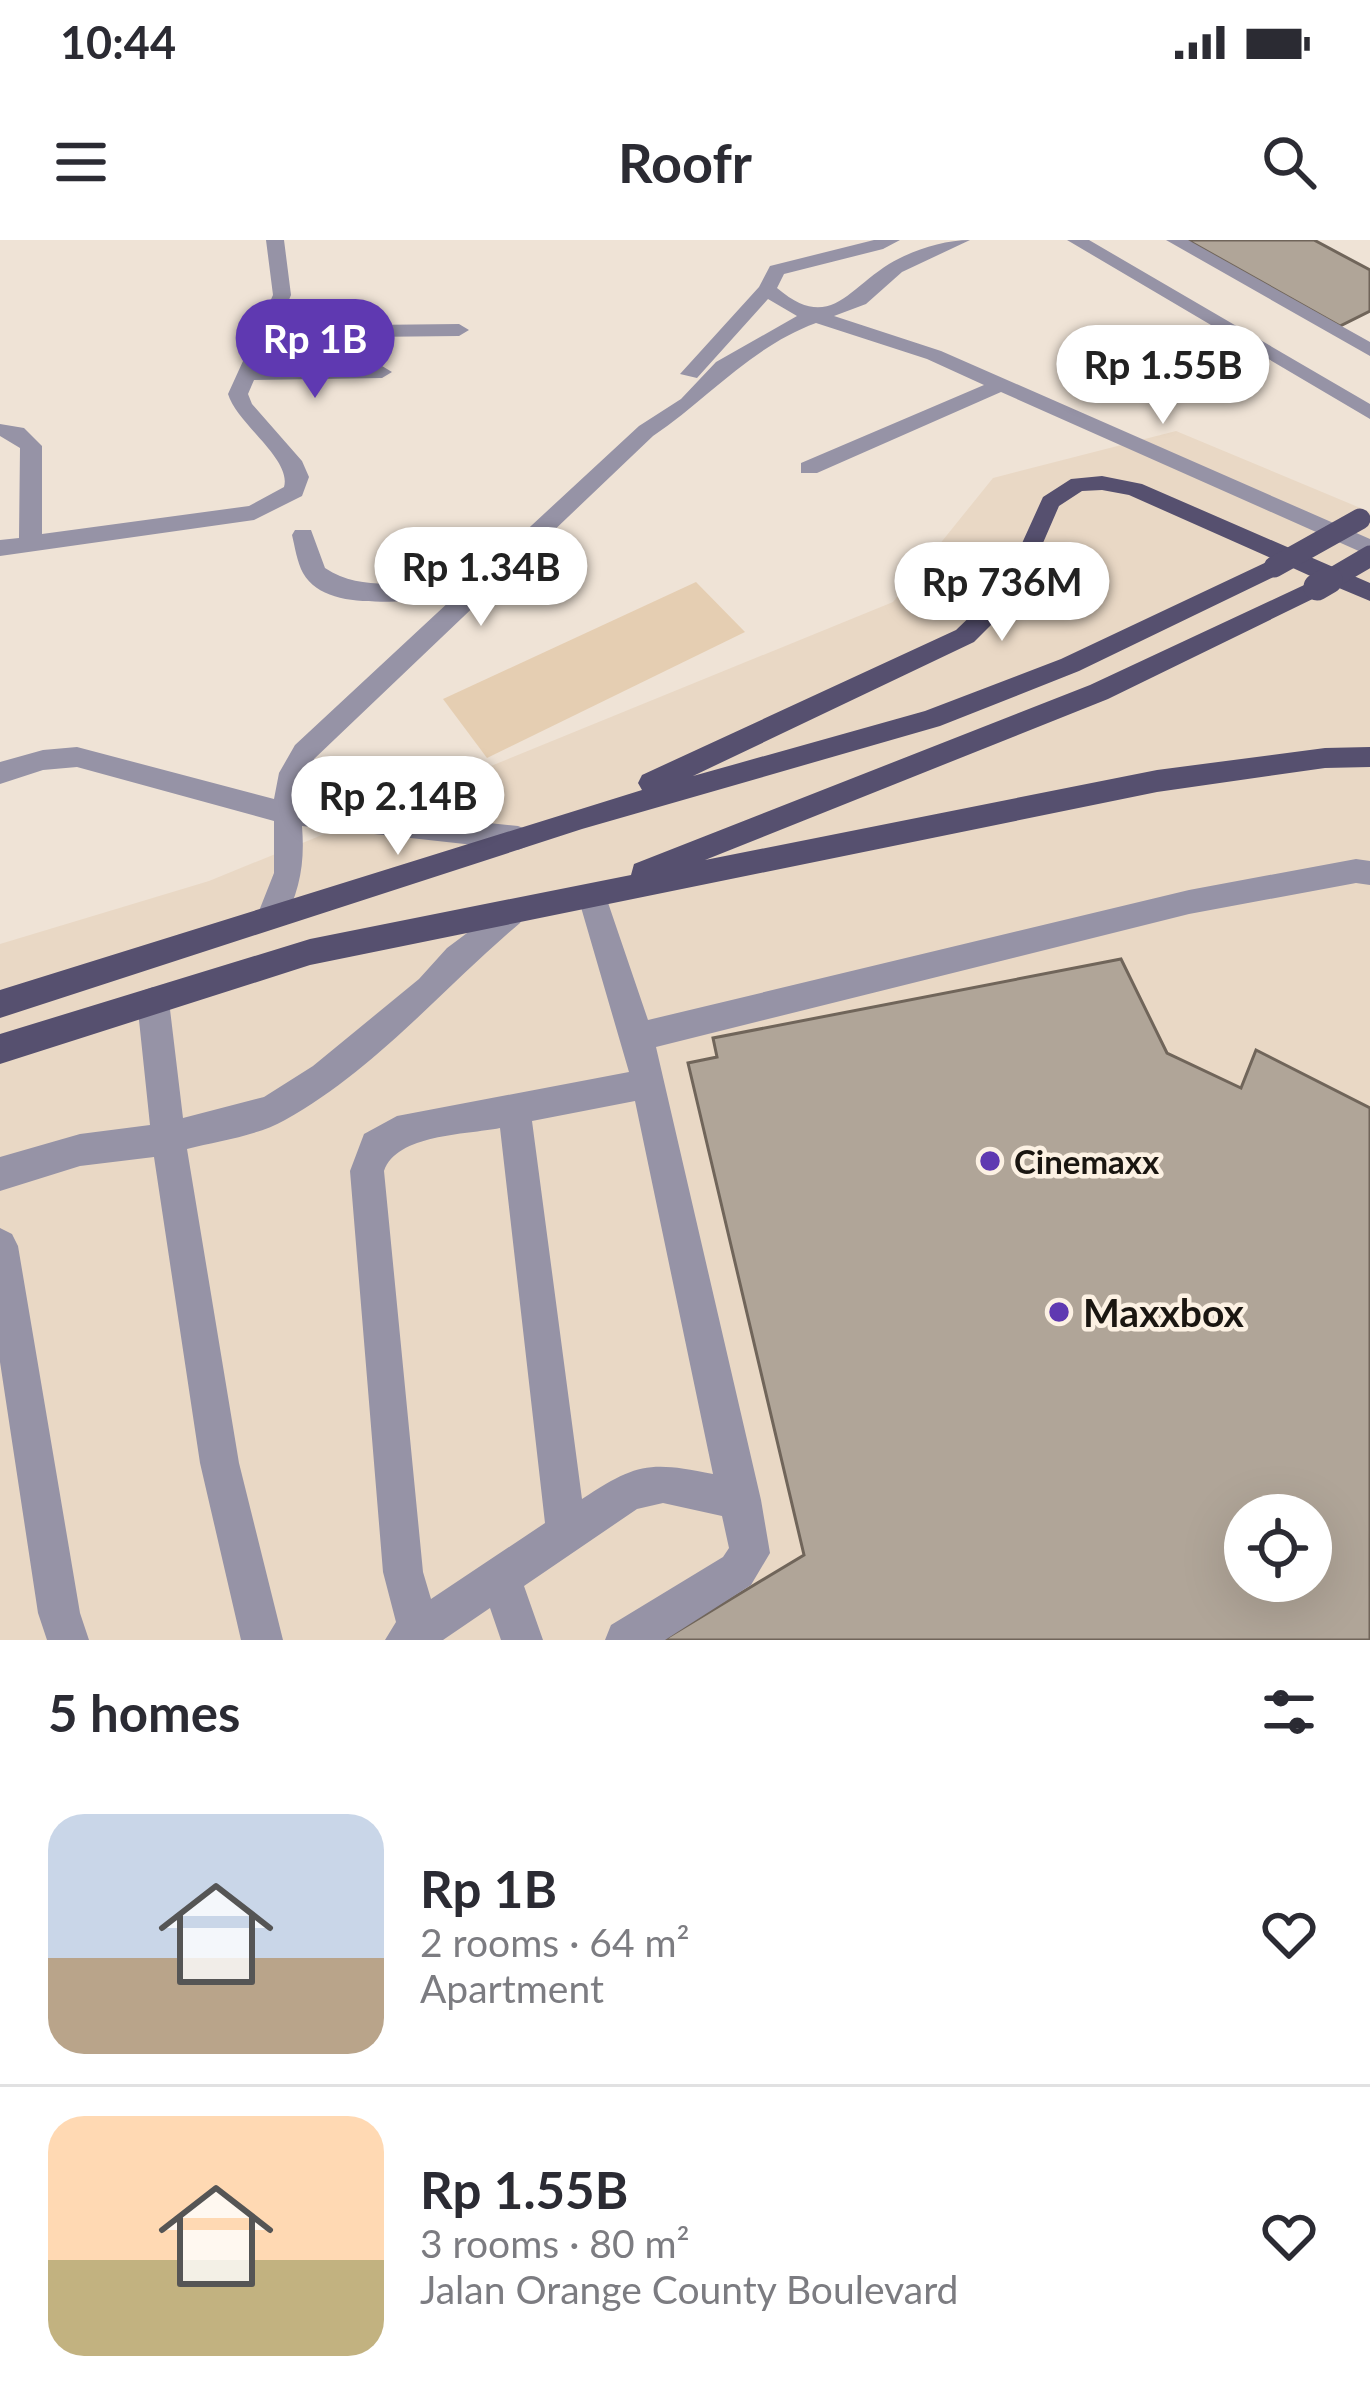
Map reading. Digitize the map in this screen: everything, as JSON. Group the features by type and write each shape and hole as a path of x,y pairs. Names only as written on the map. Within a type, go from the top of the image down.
{"main road":[{"path":"582,818 965,636 1015,584 1042,509 1059,492 1073,487 1112,483 1135,489 1370,593"},
{"path":"11,1000 582,818 931,719 1070,665 1274,567 1365,516"},
{"path":"579,900 1099,692 1318,587 1370,552"},
{"path":"9,1046 310,952 1157,782 1325,758 1370,757"}],"street":[{"path":"0,548 254,513 286,498 298,477 294,466 242,406 238,394 281,295 275,240"},
{"path":"824,240 842,256"},
{"path":"646,431 671,395 767,289 776,270 891,240"},
{"path":"272,916 292,869 288,785 304,752 646,431 688,403 723,366 820,314 839,311 883,279 961,240"},
{"path":"1076,240 1370,413"},
{"path":"1175,240 1370,350"},
{"path":"883,279 890,315 934,355"},
{"path":"767,289 778,302 934,355 1370,552"},
{"path":"264,332 460,330"},
{"path":"248,374 382,371"},
{"path":"809,469 998,386"},
{"path":"0,430 17,433 31,446 31,543"},
{"path":"303,536 314,572 347,593 384,595 444,587 472,597"},
{"path":"0,773 43,760 77,757 286,813 518,838"},
{"path":"638,1036 1189,902 1356,871 1370,873"},
{"path":"579,900 638,1036 750,1553 737,1571 626,1640"},
{"path":"0,1174 80,1150 166,1139 271,1111 324,1077 430,989 458,957 510,914"},
{"path":"152,1001 166,1139 218,1453 243,1577 262,1640"},
{"path":"649,1083 397,1132 376,1145 368,1172 413,1636 629,1491 663,1483 741,1500"},
{"path":"514,1109 566,1533"},
{"path":"0,1246 59,1613 68,1640"},
{"path":"500,1577 523,1640"}],"shaded area":[{"path":"1176,431 1370,512 1370,1640 0,1640 0,944 209,881 893,602 993,478"},
{"path":"696,582 745,632 487,758 443,699"}],"building":[{"path":"1187,240 1314,240 1370,270 1370,311 1340,326"},
{"name":"Maxxbox","path":"1121,959 1167,1053 1241,1088 1256,1050 1370,1108 1370,1640 663,1640 804,1555 688,1063 717,1057 713,1038"}],"place":[{"name":"Cinemaxx","path":"990,1161"},
{"name":"Maxxbox","path":"1059,1312"}]}
